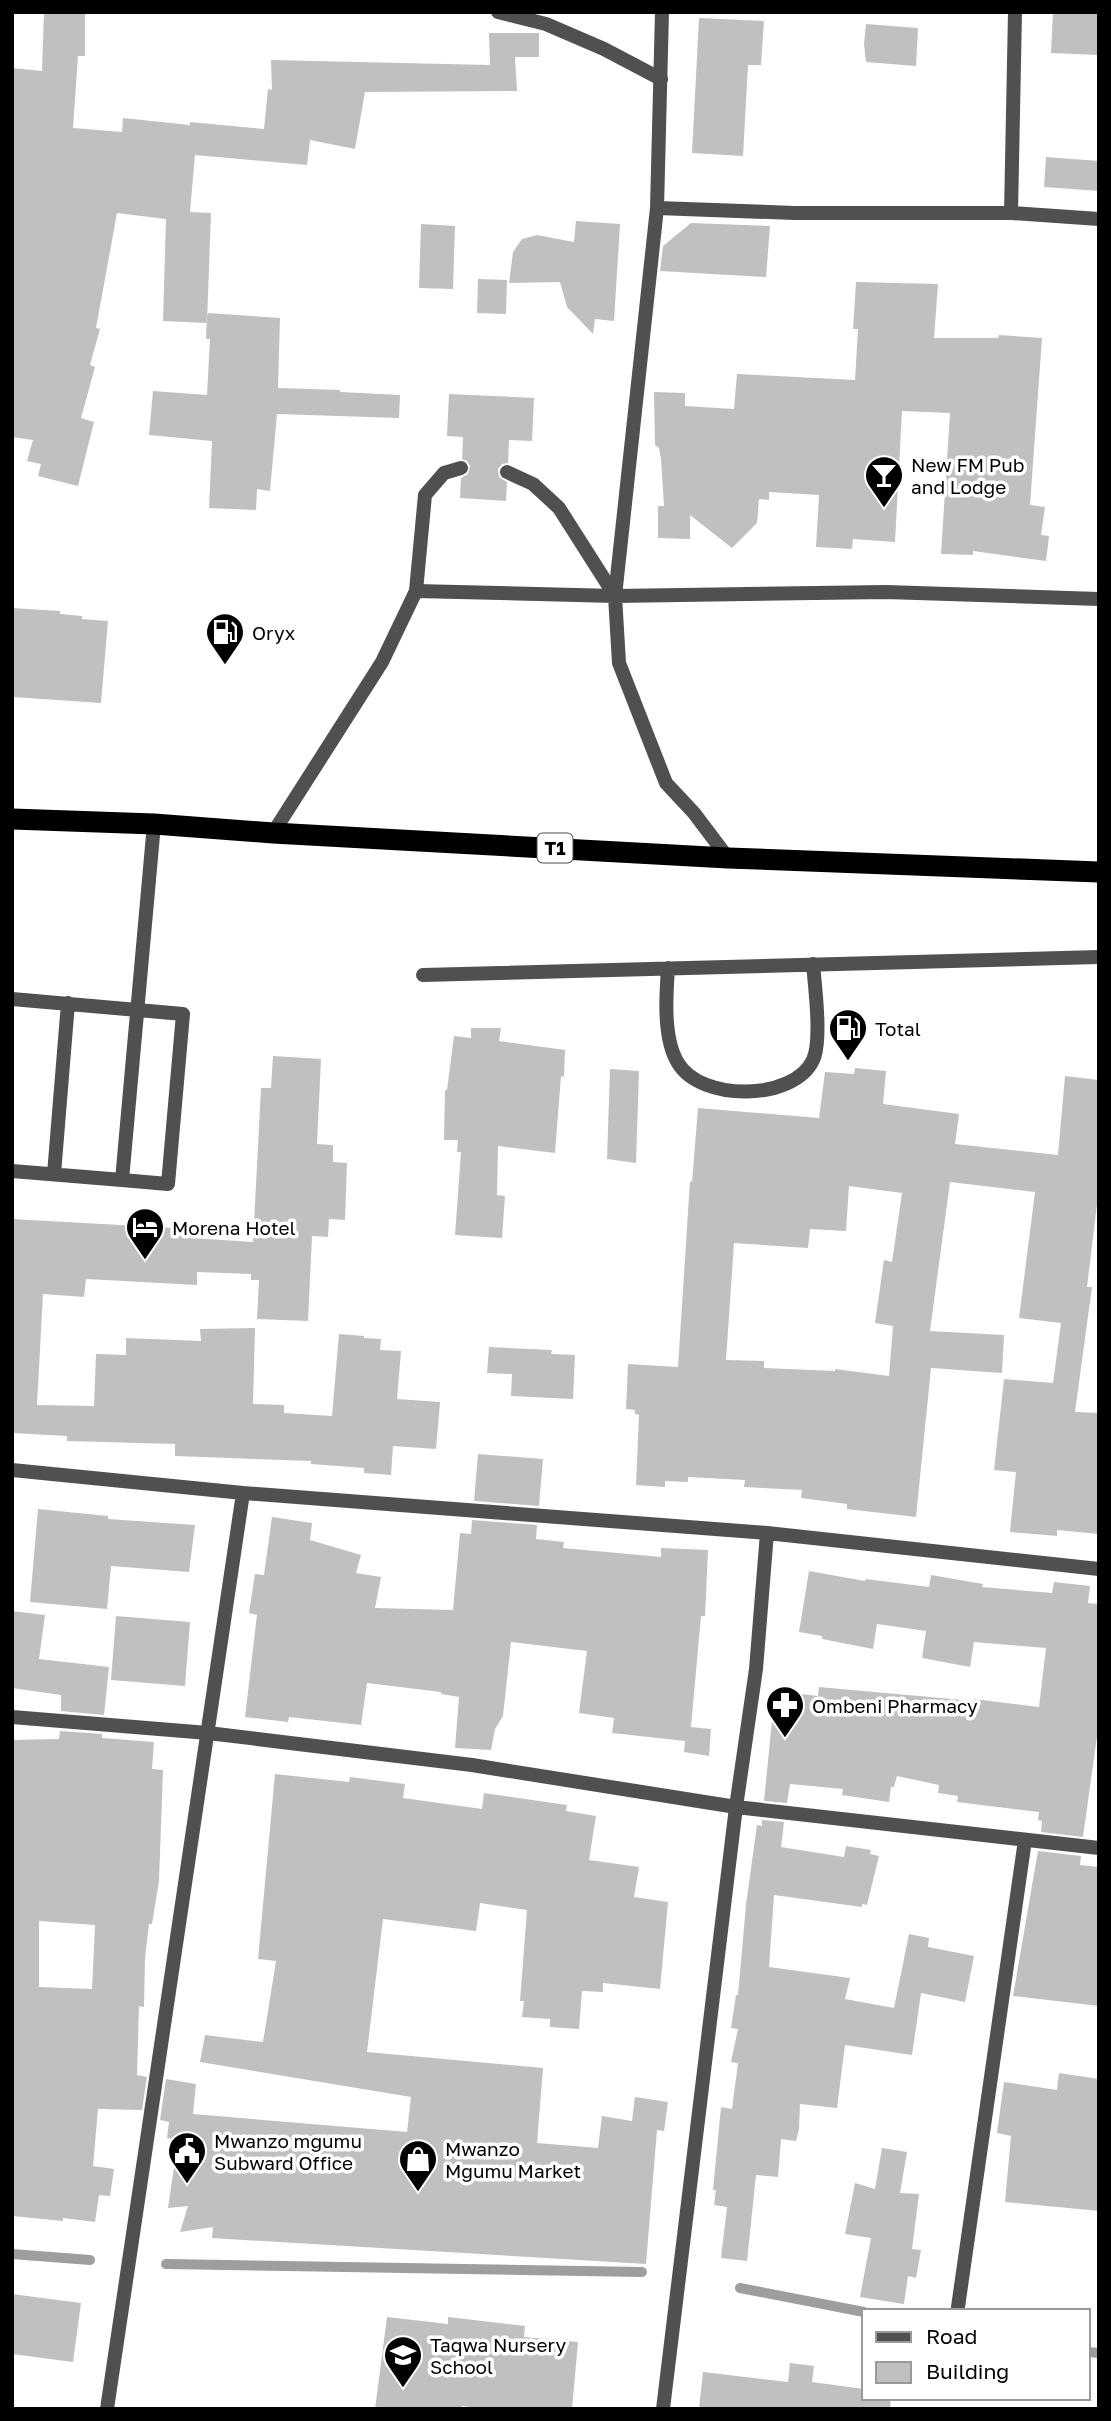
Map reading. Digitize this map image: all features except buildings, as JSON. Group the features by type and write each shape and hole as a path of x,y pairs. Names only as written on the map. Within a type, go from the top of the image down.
{"highway":[{"name":"T1","path":"12,818 728,858 1099,872"}],"street":[{"path":"498,12 546,24 604,48 661,79"},
{"path":"662,12 657,208 615,596 619,663 666,783 694,813 728,858"},
{"path":"1011,213 1015,12"},
{"path":"657,208 796,213 1011,213 1099,219"},
{"path":"273,833 382,662 416,592 425,495 444,474 461,468"},
{"path":"507,472 533,484 559,508 615,596"},
{"path":"416,592 615,596 886,592 1099,599"},
{"path":"122,1180 154,824"},
{"path":"422,975 1099,957"},
{"path":"668,968 667,1020 678,1064 691,1078 708,1087 745,1090 789,1085 804,1075 815,1058 817,1028 813,964"},
{"path":"12,999 183,1014 167,1184 12,1171"},
{"path":"54,1174 68,1003"},
{"path":"12,1470 243,1493 767,1533 1099,1569"},
{"path":"107,2409 243,1493"},
{"path":"663,2409 736,1807 756,1669 767,1533"},
{"path":"12,1717 208,1733 472,1765 736,1807 1099,1848"},
{"path":"958,2307 1025,1840"}],"waterway":[{"path":"12,2254 90,2260"},
{"path":"166,2264 642,2272"},
{"path":"740,2288 862,2312"},
{"path":"1090,2352 1099,2353"}],"place":[{"name":"New FM Pub and Lodge","path":"884,509"},
{"name":"Oryx","path":"225,666"},
{"name":"Total","path":"848,1062"},
{"name":"Morena Hotel","path":"145,1261"},
{"name":"Ombeni Pharmacy","path":"785,1739"},
{"name":"Mwanzo mgumu Subward Office","path":"187,2185"},
{"name":"Mwanzo Mgumu Market","path":"418,2193"},
{"name":"Taqwa Nursery School","path":"403,2389"}]}
